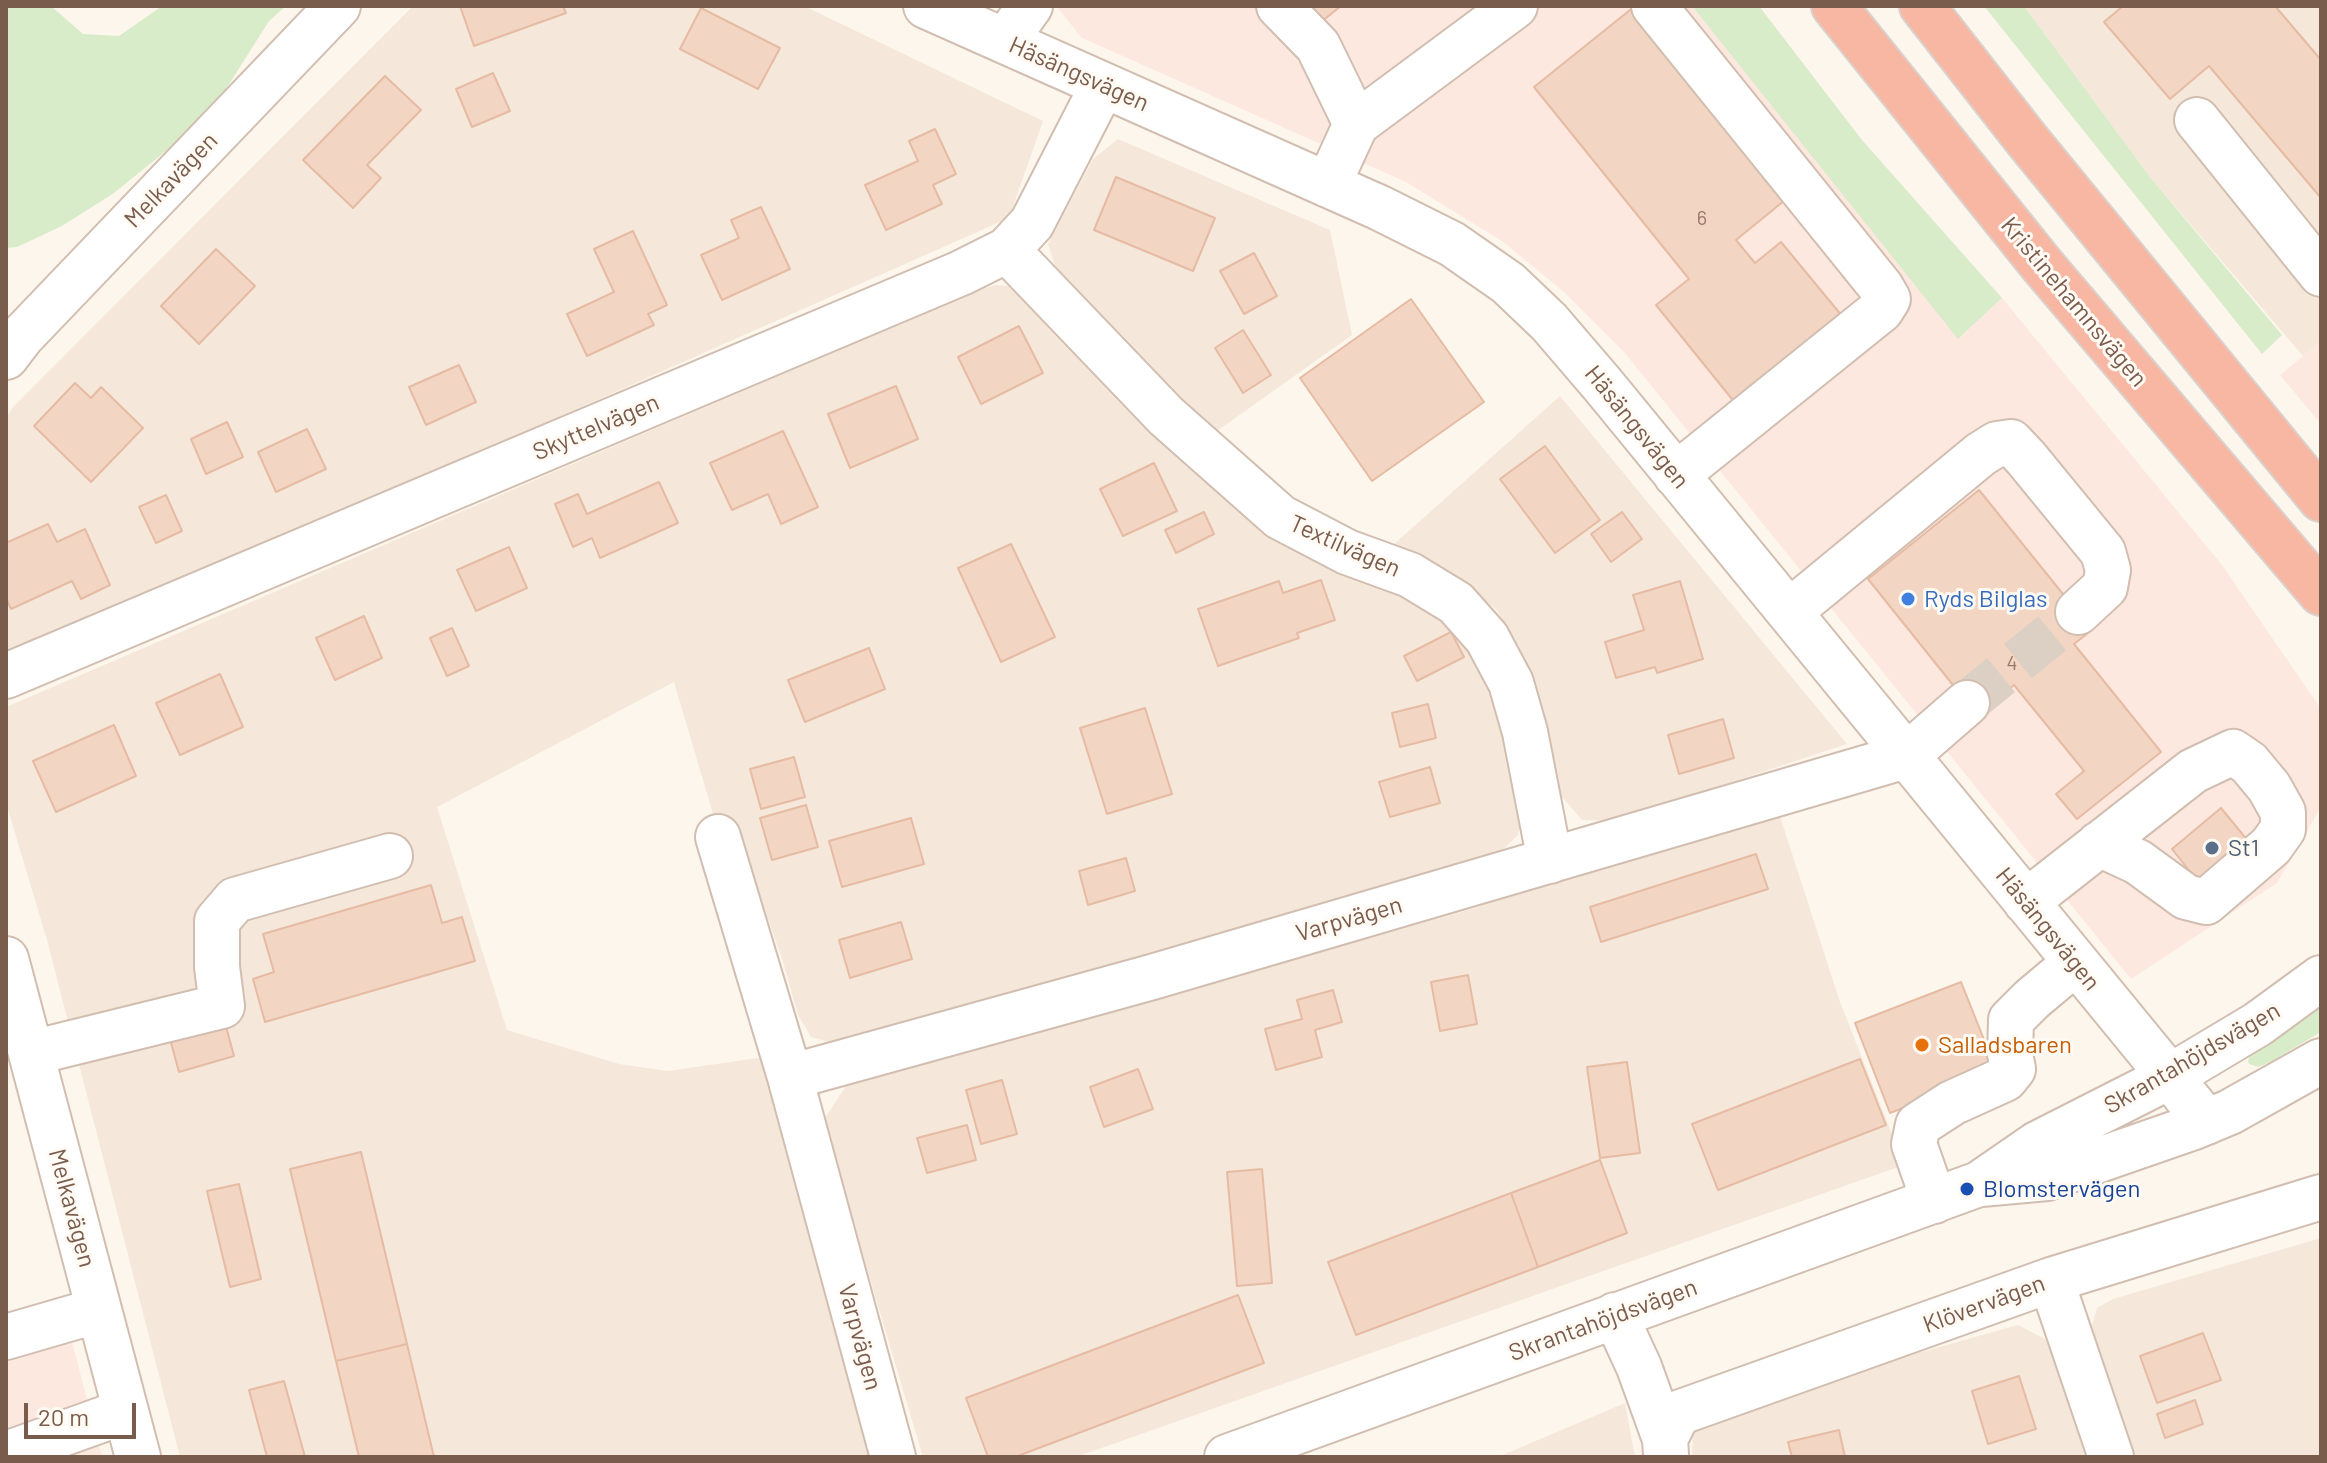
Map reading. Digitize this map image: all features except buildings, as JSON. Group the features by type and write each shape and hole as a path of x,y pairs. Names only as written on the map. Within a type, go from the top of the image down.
{"highway":[{"name":"Kristinehamnsvägen","path":"1834,6 2042,265 2321,593"},
{"path":"1922,6 2027,140 2321,499"}],"street":[{"name":"Melkavägen","path":"6,357 22,336 338,6"},
{"name":"Häsängsvägen","path":"926,6 1328,185 1452,244 1508,283 1549,322 2207,1122"},
{"path":"1005,41 1030,6"},
{"path":"1279,6 1318,46 1356,124"},
{"path":"1328,185 1356,124 1515,6"},
{"path":"1654,6 1888,299 1881,310 1676,475"},
{"name":"Skyttelvägen","path":"6,676 961,273 1007,250 1032,223 1103,85"},
{"path":"2197,120 2321,274"},
{"name":"Textilvägen","path":"1007,250 1166,416 1280,517 1347,552 1410,575 1456,603 1487,638 1511,683 1525,732 1550,861"},
{"path":"1789,612 1981,454 1997,444 2011,442 2103,552 2108,570 2105,587 2078,612"},
{"path":"1906,756 1967,703"},
{"name":"Varpvägen","path":"790,1077 1152,977 1906,756"},
{"name":"Varpvägen","path":"718,837 790,1077 893,1457"},
{"path":"2026,902 2099,844"},
{"path":"31,1053 222,1006 217,967 217,921 235,900 390,856"},
{"name":"Melkavägen","path":"6,959 138,1457"},
{"path":"1934,1201 1914,1144 1918,1125 1952,1103 2005,1079 2013,1069 2011,1020 2075,963"},
{"name":"Skrantahöjdsvägen","path":"1227,1457 1979,1184 2037,1144 2171,1076 2258,1024 2321,978"},
{"name":"Skrantahöjdsvägen","path":"1979,1184 2047,1178 2207,1122 2321,1061"},
{"name":"Klövervägen","path":"1666,1448 1678,1413 2051,1280 2321,1197"},
{"path":"2051,1280 2111,1457"},
{"path":"6,1337 99,1310"},
{"path":"1615,1315 1639,1367 1666,1448"},
{"path":"6,1454 126,1411"}],"shaded area":[{"path":"413,6 804,6 1043,121 1009,218 6,661 6,418 13,407"},
{"path":"1056,6 1692,6 1959,338 2002,298 2222,565 2321,709 2321,807 2277,883 2131,979 1624,352 1565,293 1502,241 1406,182 1082,38"},
{"path":"2024,6 2321,6 2321,341 2303,356 2150,177"},
{"path":"1118,139 1330,230 1352,335 1210,436 1056,269 1048,244 1093,159"},
{"path":"996,285 1017,287 1486,653 1526,787 1518,835 1493,859 833,1043 811,1037 798,1015 744,849 724,851 674,682 437,807 507,1030 619,1064 668,1071 765,1057 873,1457 180,1457 47,940 6,803 6,707"},
{"path":"2321,341 2321,424 2280,375"},
{"path":"1560,396 1847,744 1613,821 1582,820 1556,790 1519,646 1496,609 1442,567 1392,546"},
{"path":"1777,807 1839,999 1904,1165 1076,1457 923,1457 823,1121 848,1083 1472,909"},
{"path":"2321,1238 2321,1457 2131,1457 2096,1354 2091,1329 2097,1308 2113,1299"},
{"path":"60,1296 102,1457 6,1457 6,1314"},
{"path":"2018,1325 2045,1339 2059,1367 2089,1457 1692,1457 1693,1426 1714,1410"},
{"path":"1625,1403 1635,1457 1498,1457"}],"green space":[{"path":"6,6 51,6 83,34 119,36 162,6 286,6 269,21 209,116 114,193 62,226 17,247 6,248"},
{"path":"1692,6 1759,6 1862,140 2002,298 1958,339"},
{"path":"1984,6 2024,6 2150,177 2282,335 2262,354"},
{"path":"2321,1007 2321,1032 2270,1062 2258,1067 2249,1064 2251,1053"}],"tunnel":[{"path":"1967,703 2078,612"}],"place":[{"name":"Ryds Bilglas","path":"1908,599"},
{"name":"St1","path":"2212,848"},
{"name":"Salladsbaren","path":"1922,1045"},
{"name":"Blomstervägen","path":"1967,1189"}]}
